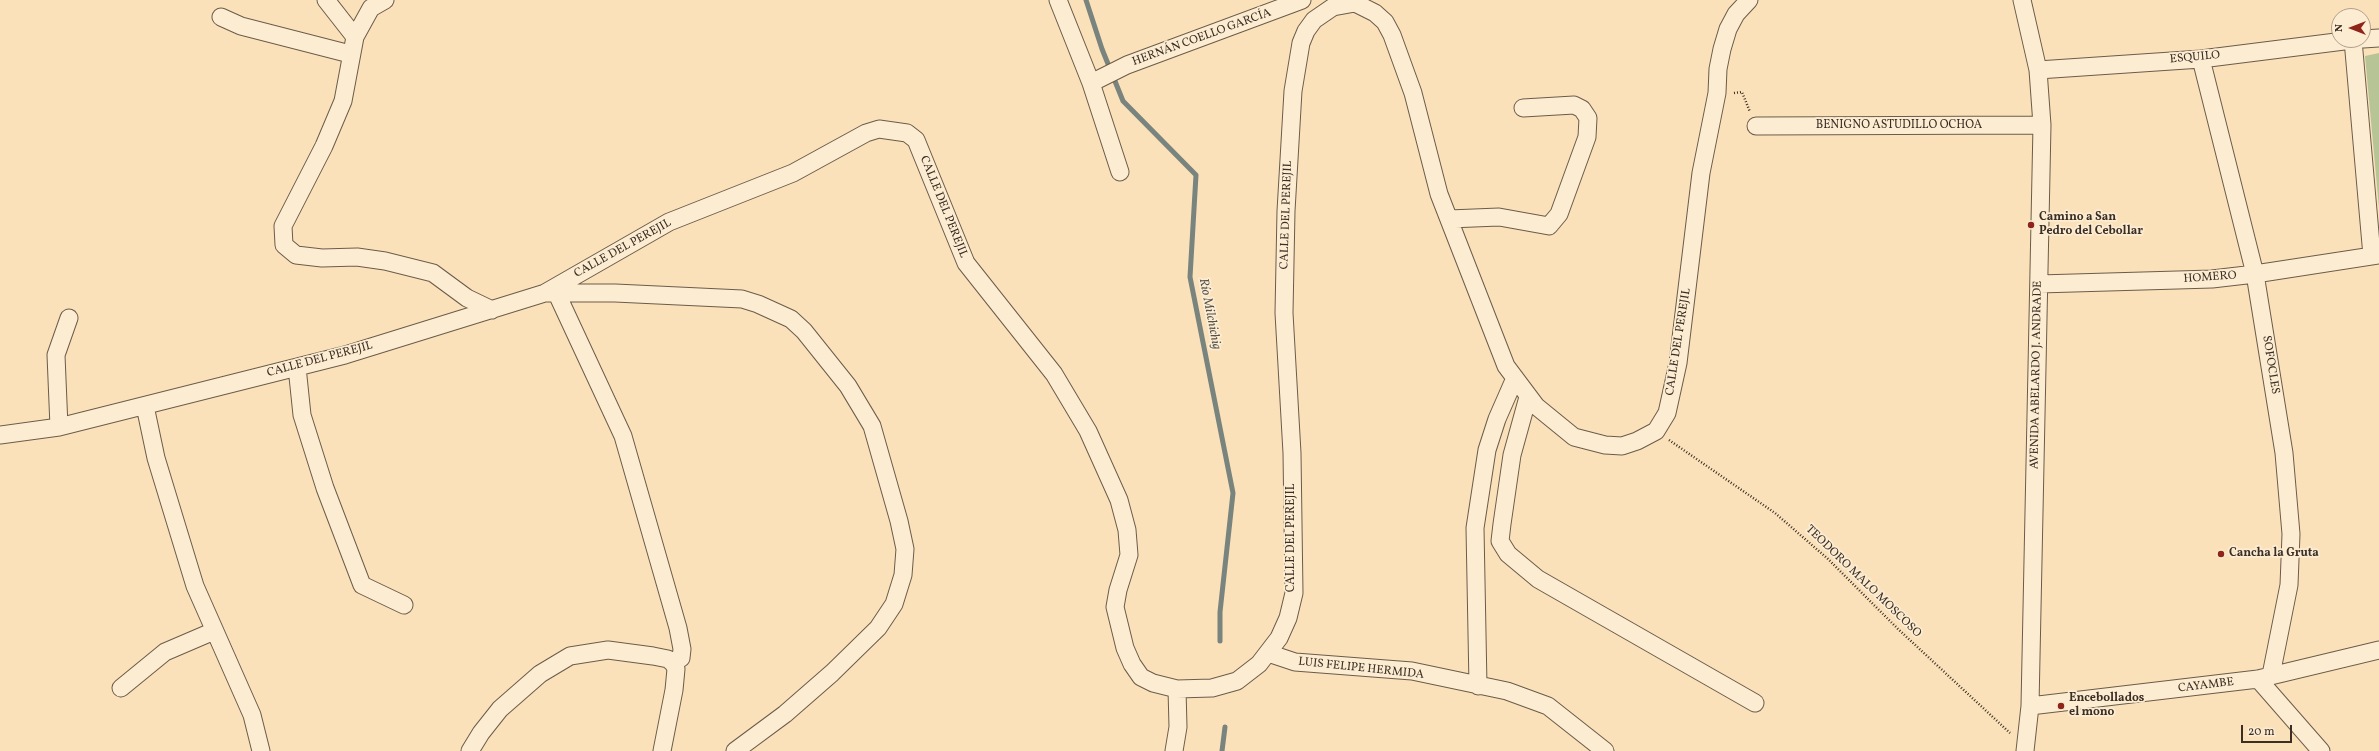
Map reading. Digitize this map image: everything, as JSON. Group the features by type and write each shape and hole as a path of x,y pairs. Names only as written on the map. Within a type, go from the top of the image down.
{"street":[{"path":"326,0 355,37"},
{"path":"385,0 371,8 355,37 350,54 343,100 324,146 283,226 284,245 296,255 322,258 357,257 385,261 433,273 467,298 492,310"},
{"path":"1058,0 1097,81 1120,172"},
{"name":"HERNÁN COELLO GARCÍA","path":"1097,81 1128,65 1302,0"},
{"name":"CALLE DEL PEREJIL","path":"0,435 59,427 345,355 492,310 551,294 669,222 793,173 866,132 889,130 912,136 916,140 966,263 1054,374 1088,431 1119,500 1127,530 1129,555 1118,590 1115,607 1125,648 1141,677 1152,683 1177,689 1212,688 1237,681 1259,664 1279,638 1288,618 1294,593 1292,454 1284,313 1286,211 1293,91 1301,43 1314,20 1333,7 1356,2 1375,13 1385,22 1392,35 1413,93 1439,194 1506,366 1536,406 1574,437 1605,445 1622,446 1637,441 1656,431 1667,413 1678,363 1701,173 1718,93 1718,69 1722,49 1733,20 1748,0"},
{"name":"AVENIDA ABELARDO J. ANDRADE","path":"2022,0 2038,70 2042,125 2030,706 2025,749"},
{"path":"221,17 240,26 350,54"},
{"name":"ESQUILO","path":"2038,70 2201,59 2331,43"},
{"path":"2354,48 2375,255"},
{"name":"SOFOCLES","path":"2201,59 2255,274 2284,454 2291,534 2289,585 2265,677"},
{"path":"1449,219 1499,217 1549,226 1559,214 1587,137 1588,118 1582,109 1574,105 1523,108"},
{"name":"BENIGNO ASTUDILLO OCHOA","path":"1756,126 2042,125"},
{"name":"HOMERO","path":"2039,284 2212,279 2255,274 2375,255"},
{"path":"673,664 681,658 682,649 678,628 623,436 551,294 615,293 742,299 758,304 790,319 804,332 848,386 872,426 900,521 905,549 903,575 894,604 878,628 832,673 786,714 735,751"},
{"path":"59,427 56,355 69,318"},
{"path":"297,367 302,415 325,488 362,585 404,605"},
{"path":"1478,686 1475,528 1487,450 1497,419 1515,378"},
{"path":"1528,397 1512,455 1502,524 1500,541 1508,554 1538,579 1755,703"},
{"path":"145,406 156,458 193,578 214,632 252,715 261,751"},
{"path":"121,688 165,652 214,632"},
{"path":"470,751 500,709 540,674 570,656 617,650 668,659 676,669 674,690 662,751"},
{"name":"CAYAMBE","path":"2030,706 2265,677 2379,650"},
{"name":"LUIS FELIPE HERMIDA","path":"1268,653 1295,662 1412,671 1507,692 1548,706 1605,751"},
{"path":"2265,677 2321,751"},
{"path":"1174,751 1178,727 1177,689"}],"path":[{"name":"TEODORO MALO MOSCOSO","path":"1656,431 1775,514 1828,559 1898,629 2025,749"}],"green space":[{"path":"2379,53 2379,208 2365,56"}],"waterway":[{"name":"Río Milchichig","path":"1086,0 1102,49 1123,101 1196,175 1190,277 1233,493 1220,612 1220,641"},
{"path":"1222,751 1225,727"}],"place":[{"name":"Camino a San Pedro del Cebollar","path":"2031,225"},
{"name":"Cancha la Gruta","path":"2221,554"},
{"name":"Encebollados el mono","path":"2061,706"}]}
